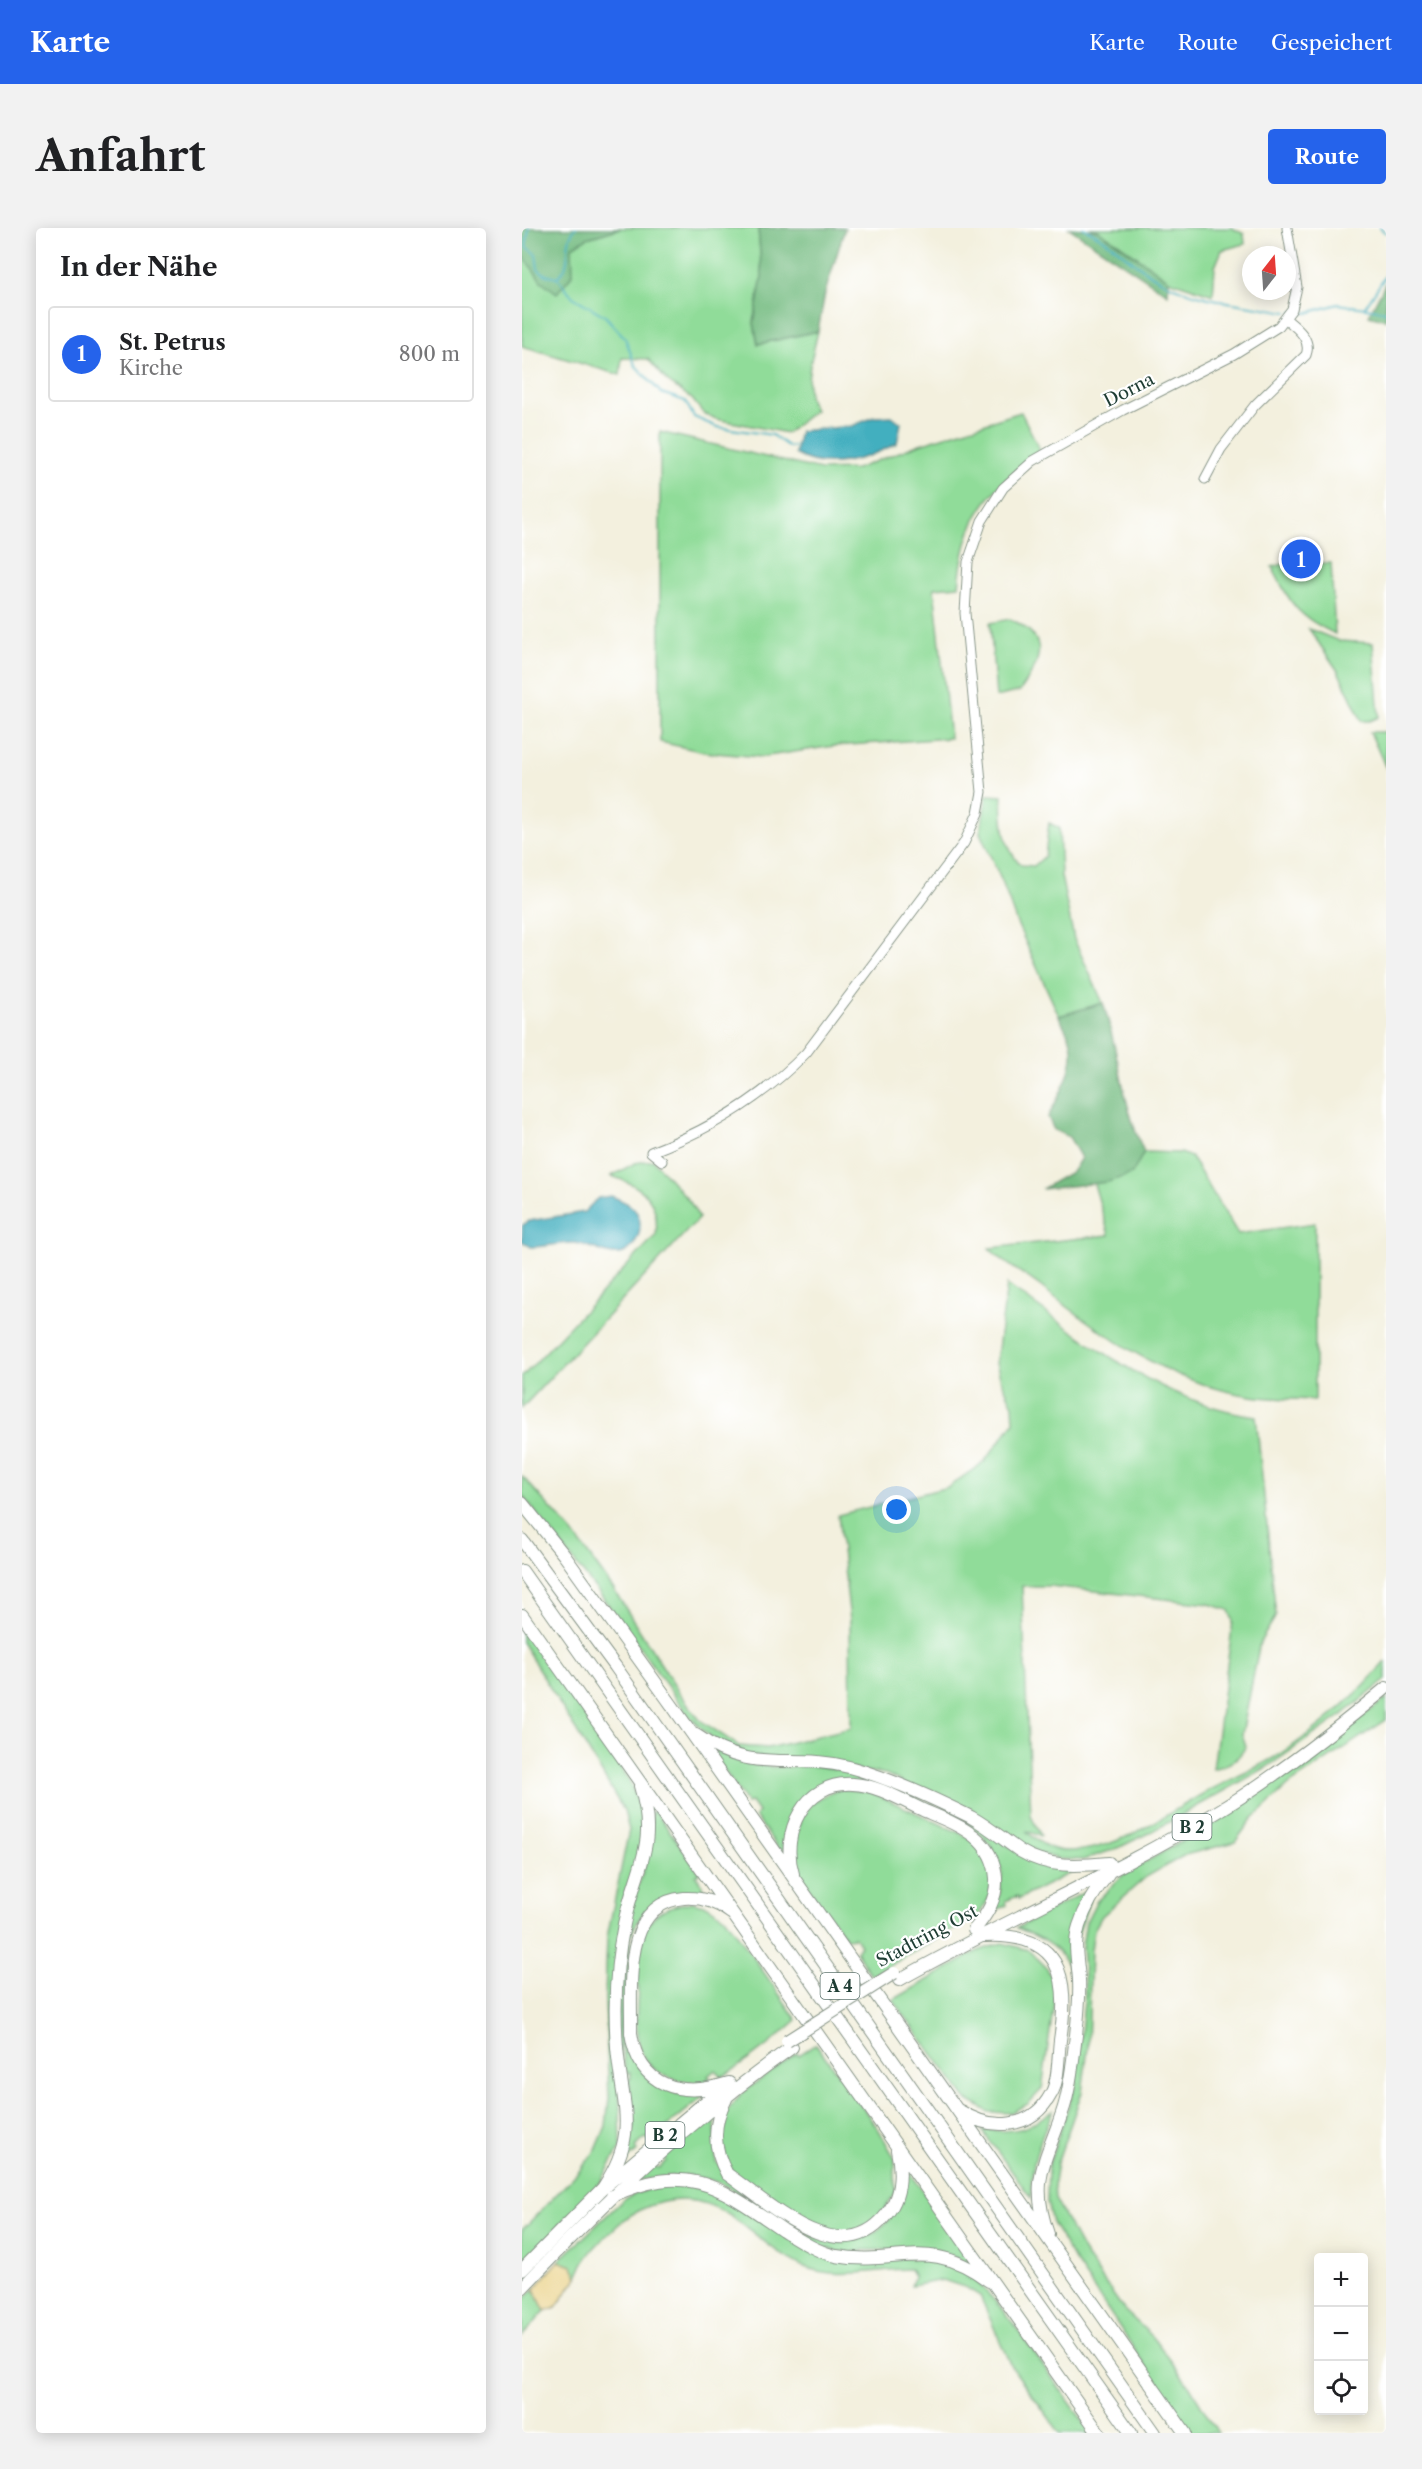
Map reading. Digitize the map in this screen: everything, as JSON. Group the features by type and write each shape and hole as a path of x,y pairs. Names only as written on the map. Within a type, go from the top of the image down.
{"highway":[{"path":"522,1503 564,1555 1185,2433"},
{"name":"A 4","path":"522,1540 628,1685 1155,2433"},
{"name":"A 4","path":"522,1571 1131,2433"},
{"path":"522,1615 1099,2433"},
{"name":"B 2","path":"976,1933 1110,1866 1302,1753 1386,1688"},
{"path":"685,1725 721,1751 743,1759 770,1762 824,1762 876,1775 972,1818 1039,1860 1080,1866 1110,1866"},
{"path":"608,2192 626,2140 628,2112 617,2047 621,1944 649,1833 647,1815 637,1777"},
{"path":"797,1884 789,1857 788,1843 795,1818 804,1804 820,1793 839,1785 853,1784 875,1789 956,1825 987,1846 995,1864 997,1889 976,1933 1019,1937 1046,1952 1057,1965 1063,1979 1065,2010 1052,2093 1030,2117 1001,2126 970,2118 953,2105"},
{"path":"1054,2249 1043,2220 1038,2184 1041,2166 1064,2106 1072,2069 1079,2006 1076,1953 1078,1927 1091,1898 1110,1866"},
{"path":"737,1918 706,1900 693,1897 669,1901 652,1911 641,1924 635,1941 632,1972 633,2048 651,2076 665,2084 694,2091 729,2088 715,2128 719,2160 728,2174 818,2235 841,2238 866,2232 882,2220 892,2208 901,2178 895,2143"},
{"name":"Stadtring Ost","path":"522,2270 729,2088 790,2044 897,1976 976,1933"},
{"path":"608,2192 656,2180 692,2180 729,2193 798,2240 818,2250 836,2256 927,2254 943,2257 980,2274 998,2288"},
{"name":"Stadtring Ost","path":"522,2288 608,2192"}],"street":[{"name":"Dorna","path":"662,1161 651,1152 681,1140 729,1115 779,1079 806,1053 964,843 978,813 982,783 965,613 966,575 975,537 994,500 1015,476 1043,455 1271,333 1287,317 1293,305 1297,279 1287,228"},
{"path":"1205,479 1221,449 1265,393 1306,356 1308,346 1306,340 1287,317"}],"green space":[{"path":"522,228 621,228 587,238 572,247 573,274 557,293 541,281 522,254"},
{"path":"622,228 758,228 762,276 754,323 758,344 818,331 808,382 808,392 815,410 787,433 716,419 703,413 692,399 667,381 648,359 622,358 620,375 522,346 522,254 530,266 587,238"},
{"path":"758,228 845,228 825,293 818,331 758,344 754,323 762,276"},
{"path":"1069,228 1098,230 1169,280 1168,294"},
{"path":"1091,228 1232,228 1244,234 1245,244 1222,250 1215,267 1213,295 1169,280 1118,243"},
{"path":"1386,284 1386,320 1369,315"},
{"path":"1021,412 1040,450 993,494 973,523 962,562 959,586 934,588 950,738 834,746 761,757 704,752 660,742 660,432 821,470 856,469 920,444"},
{"path":"1331,563 1335,634 1311,621 1296,608 1272,567 1284,564 1285,569 1295,568 1296,573 1301,573 1301,569 1307,568 1306,564"},
{"path":"1010,619 1032,633 1039,650 1034,669 1020,691 996,697 990,623"},
{"path":"1309,629 1339,641 1373,643 1379,717 1370,721 1362,721 1338,671"},
{"path":"1370,732 1386,732 1386,768"},
{"path":"987,795 1002,796 1003,825 1007,842 1021,865 1034,866 1045,856 1049,823 1059,828 1061,876 1074,939 1103,1003 1059,1016 1016,921 1003,884 980,833"},
{"path":"1103,1003 1126,1097 1144,1152 1132,1174 1108,1182 1042,1189 1073,1171 1081,1158 1069,1137 1054,1130 1048,1117 1066,1081 1071,1061 1071,1042 1059,1016"},
{"path":"1144,1152 1181,1153 1191,1157 1238,1234 1315,1223 1315,1400 1259,1397 1221,1390 1165,1369 1088,1322 1034,1281 1007,1264 989,1248 1109,1235 1094,1184 1131,1174"},
{"path":"653,1160 690,1202 699,1218 522,1408 522,1377 656,1235 655,1212 647,1196 632,1185 611,1176 635,1163"},
{"path":"1007,1285 1095,1347 1156,1383 1188,1398 1221,1409 1256,1416 1276,1616 1260,1642 1242,1734 1246,1746 1232,1762 1213,1769 1233,1621 1229,1610 1209,1604 1050,1586 1022,1586 1031,1816 1041,1836 1026,1831 1039,1842 1060,1851 1084,1850 1101,1846 1136,1832 1199,1796 1270,1760 1310,1734 1362,1687 1386,1661 1386,1680 1341,1716 1267,1767 1153,1831 1118,1848 1083,1860 1059,1859 1038,1853 886,1774 746,1755 715,1741 688,1715 617,1616 522,1495 522,1476 573,1533 614,1590 678,1691 700,1720 739,1746 768,1748 851,1728 850,1620 838,1515 948,1487 984,1462 1014,1422 1013,1405 996,1363"},
{"path":"522,1622 628,1778 642,1812 642,1849 623,1904 619,2077 621,2146 599,2185 522,2264 522,2230 580,2170 596,2150 606,2126 609,2098 605,1998 607,1937 629,1830 624,1811 522,1642"},
{"path":"1386,1699 1386,1720 1289,1785 1252,1819 1235,1842 1185,1855 1146,1877 1102,1916 1094,1930 1091,1950 1088,2048 1082,2092 1057,2163 1054,2182 1055,2199 1084,2253 1124,2310 1153,2337 1189,2385 1218,2433 1191,2433 1073,2258 1052,2223 1047,2202 1048,2167 1076,2084 1085,1992 1082,1946 1086,1922 1096,1902 1124,1874 1232,1813"},
{"path":"709,1748 747,1764 773,1767 816,1766 853,1772 954,1814 983,1828 1006,1845 1076,1870 1019,1899 1017,1896 1006,1901 1007,1905 992,1912 1000,1893 1002,1873 996,1854 984,1837 969,1826 882,1787 828,1783 809,1792 788,1821 784,1849 780,1851 755,1816 758,1812 751,1802 747,1804"},
{"path":"841,1789 871,1792 964,1835 979,1845 992,1874 991,1895 978,1916 871,1976 856,1951 860,1945 855,1937 846,1938 807,1886 795,1860 797,1830 806,1811 820,1798"},
{"path":"651,1812 656,1812 700,1873 696,1876 707,1893 715,1899 688,1894 664,1898 645,1912 637,1923 630,1937 626,2036 631,2055 677,2094 704,2096 650,2140 646,2138 635,2147 637,2151 623,2164 634,2125 629,2079 631,2078 630,2072 626,2073 623,2057 621,1994 623,1952 629,1916 648,1854"},
{"path":"1094,1887 1072,1952 1070,1972 1056,1949 1042,1939 1017,1928"},
{"path":"692,1902 708,1906 726,1918 797,2020 761,2050 722,2077 715,2070 708,2076 713,2082 687,2082 663,2075 646,2060 637,2034 639,1953 644,1930 662,1911"},
{"path":"1002,1943 1029,1950 1047,1968 1056,1988 1042,2089 1028,2104 1010,2113 989,2112 966,2099 893,2000 978,1951"},
{"path":"816,2044 879,2130 895,2159 895,2194 877,2220 847,2234 815,2229 741,2181 729,2168 719,2135 723,2117 741,2094 797,2053 799,2055"},
{"path":"1053,2110 1034,2163 1031,2198 982,2130 1020,2129"},
{"path":"715,2114 716,2162 803,2232 825,2241 842,2242 874,2233 888,2221 906,2167 976,2266 936,2250 865,2250 848,2253 830,2249 790,2228 733,2190 707,2179 676,2176 635,2181 651,2166 659,2168 666,2161 664,2157"},
{"path":"672,2185 712,2190 812,2252 936,2260 970,2274 1004,2311 1092,2433 1060,2433 1011,2366 980,2296 967,2288 943,2280 911,2286 914,2277 910,2269 842,2274 815,2270 784,2256 721,2210 704,2203 685,2200 656,2204 629,2216 594,2248 578,2277 572,2266 559,2261 624,2199 646,2190"},
{"path":"534,2289 545,2311 522,2337 522,2302"}],"sand":[{"path":"559,2261 572,2266 578,2277 556,2307 545,2311 534,2289"}],"water":[{"path":"892,416 901,423 897,443 873,454 847,462 820,463 795,454 800,431 852,426 874,417"},
{"path":"611,1196 630,1205 639,1217 638,1237 627,1251 612,1254 573,1243 531,1247 522,1241 523,1225 529,1221 584,1212 598,1198"}],"waterway":[{"path":"529,228 526,247 536,254 538,269 546,275 557,277 565,266 569,240 576,228"},
{"path":"1083,228 1103,239 1150,274 1174,287 1222,301 1287,312"},
{"path":"1380,228 1386,233"},
{"path":"1365,307 1386,275"},
{"path":"557,277 573,297 605,316 625,338 635,365 661,393 685,401 694,417 717,427 772,435 789,447 795,446"},
{"path":"1292,312 1307,313 1338,304 1386,311"}],"place":[{"name":"St. Petrus","path":"1301,559"}]}
